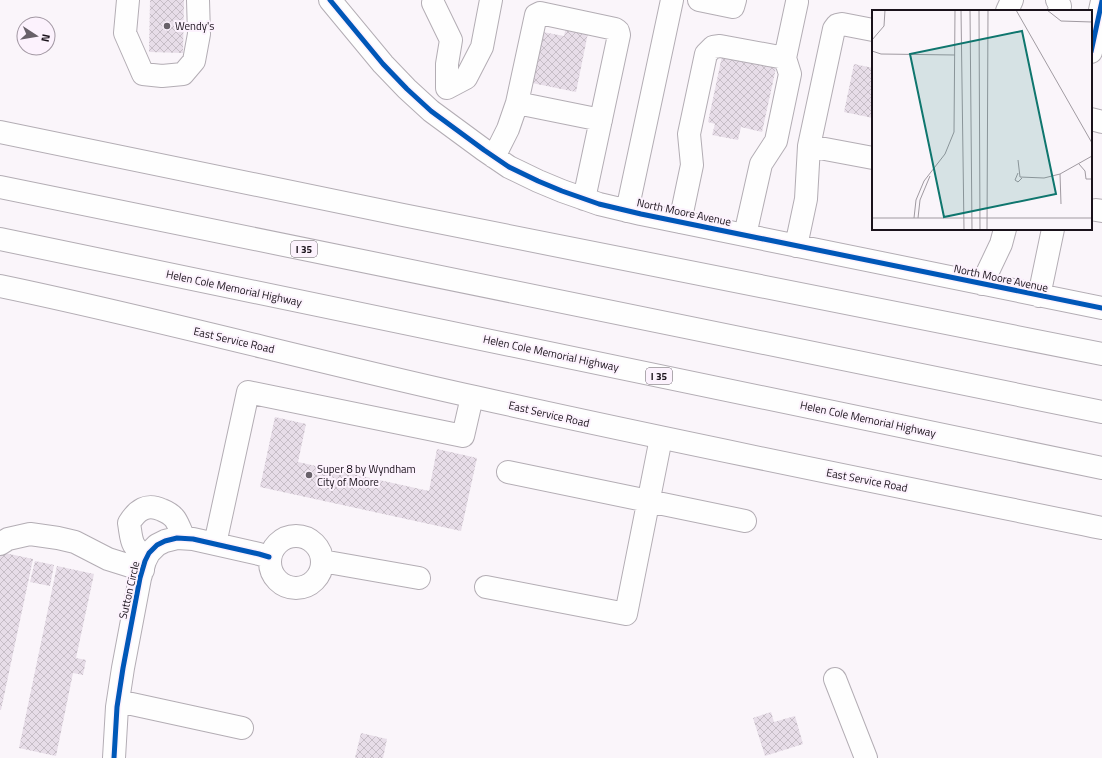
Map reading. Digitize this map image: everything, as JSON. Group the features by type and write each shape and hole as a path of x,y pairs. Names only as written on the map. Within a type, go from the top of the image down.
{"main road":[{"path":"128,0 125,33 143,74 162,76 183,74 194,61 199,34 198,0"},
{"name":"North Moore Avenue","path":"330,0 382,64 431,111 509,167 538,181 584,199 627,211 1102,308"},
{"path":"431,111 447,88 466,78 482,47 491,0"},
{"path":"627,211 672,0"},
{"path":"700,0 733,7 735,0"},
{"path":"1007,10 1012,0"},
{"path":"1058,0 1060,6 1059,10"},
{"path":"432,1 451,40 447,64 447,88"},
{"path":"1092,47 1102,1"},
{"path":"745,235 761,164 776,141 790,74 784,58 797,2"},
{"path":"494,157 508,129 517,103 536,15 540,13 615,29 620,35 584,199"},
{"path":"796,246 806,199 810,146 834,29 837,25 842,24 872,30"},
{"path":"451,40 482,47"},
{"path":"680,222 692,166 689,134 706,54 712,47 720,46 784,58"},
{"path":"517,103 601,120"},
{"path":"1092,119 1102,122"},
{"path":"0,132 403,215 1102,354"},
{"path":"810,146 872,158"},
{"name":"I 35","path":"0,187 1102,412"},
{"path":"982,284 1002,244 1005,230"},
{"path":"1039,296 1053,230"},
{"name":"Helen Cole Memorial Highway","path":"0,239 1102,468"},
{"name":"East Service Road","path":"0,286 82,303 472,397 662,438 1102,528"},
{"path":"216,544 248,392 462,436 472,397"},
{"path":"486,587 626,614 662,438"},
{"path":"508,472 745,521"},
{"name":"Sutton Circle","path":"145,563 133,544 129,523 137,512 152,506 168,513 174,517 184,538"},
{"path":"0,544 8,539 30,534 75,542 108,559 145,563"},
{"path":"298,535 307,538 316,545 320,551 322,561 319,574 311,584 298,588 285,586 277,580 271,573 269,557 275,545 281,540 288,536 298,535"},
{"name":"Sutton Circle","path":"114,758 118,702 127,646 145,563 149,553 157,545 165,541 184,538 269,557"},
{"path":"322,561 419,578"},
{"path":"835,679 866,758"},
{"path":"118,702 242,728"}],"building":[{"name":"Wendy's","path":"150,0 184,0 183,53 149,52"},
{"path":"567,23 589,28 576,92 532,83 543,32 564,36"},
{"path":"722,56 776,68 762,132 741,127 738,140 712,135 715,124 708,122"},
{"path":"854,64 872,68 872,118 844,112"},
{"name":"Super 8 by Wyndham City of Moore","path":"275,417 306,424 298,462 429,491 437,449 477,458 461,531 260,487"},
{"path":"0,552 33,559 1,710 0,710"},
{"path":"35,561 54,565 50,586 30,582"},
{"path":"57,566 94,574 76,658 86,660 83,675 73,673 56,756 19,748"},
{"path":"771,712 774,722 795,716 803,744 765,756 753,718"},
{"path":"361,733 387,739 383,758 355,758"}],"cycle path":[{"path":"330,0 383,64 431,111 509,167 562,191 599,204 641,214 1102,308"},
{"path":"1092,47 1102,1"},
{"path":"114,758 117,707 123,668 140,578 149,553 157,545 177,538 193,539 269,557"}],"place":[{"name":"Wendy's","path":"167,26"},
{"name":"Super 8 by Wyndham City of Moore","path":"309,475"}]}
